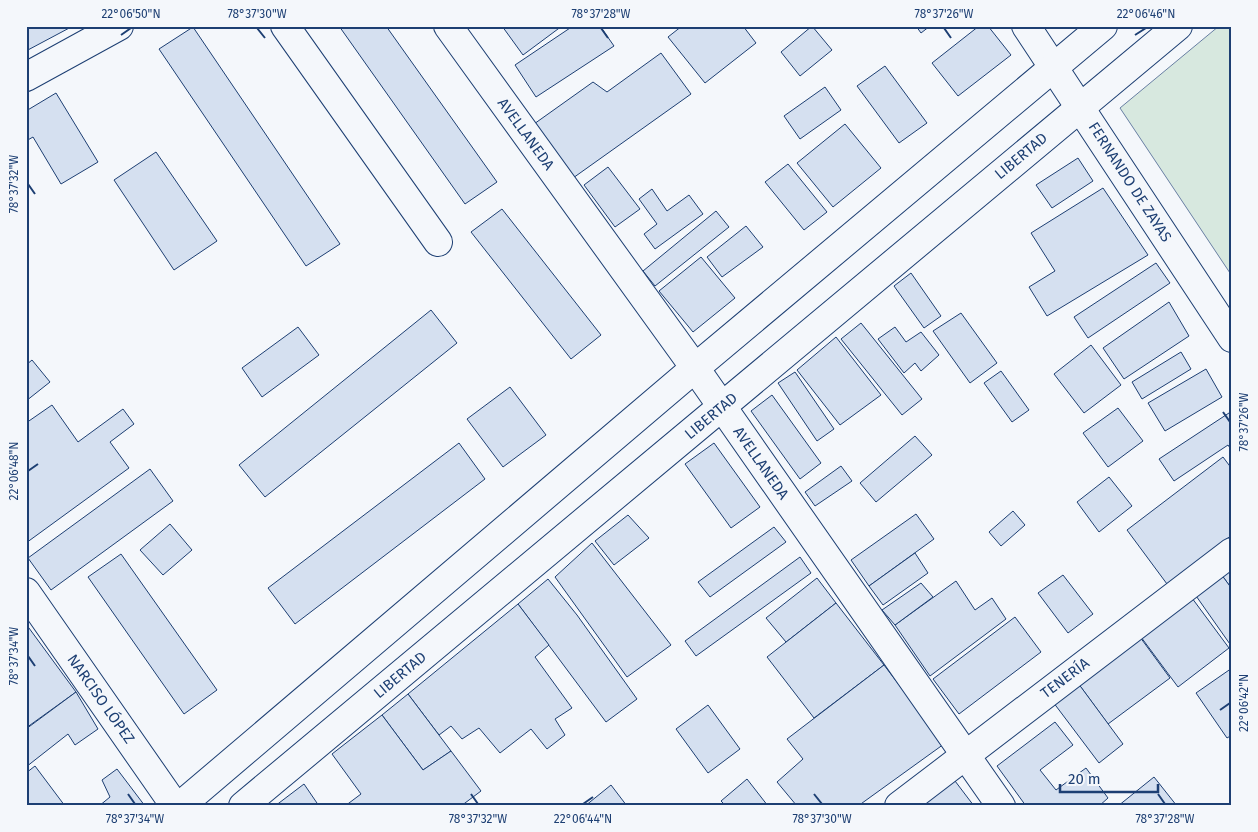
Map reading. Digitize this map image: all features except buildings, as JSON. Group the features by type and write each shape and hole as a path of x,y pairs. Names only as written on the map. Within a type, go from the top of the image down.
{"main road":[{"path":"26,77 119,26"},
{"path":"285,26 438,242"},
{"name":"AVELLANEDA","path":"448,26 695,368 1001,806"},
{"name":"FERNANDO DE ZAYAS","path":"1026,26 1232,338"},
{"path":"180,806 695,368 1103,26"},
{"name":"LIBERTAD","path":"243,806 1178,26"},
{"name":"TENERÍA","path":"899,806 1232,552"},
{"name":"NARCISO LÓPEZ","path":"26,592 175,806"}],"shaded area":[{"path":"1219,26 1232,26 1232,276 1120,108"}]}
